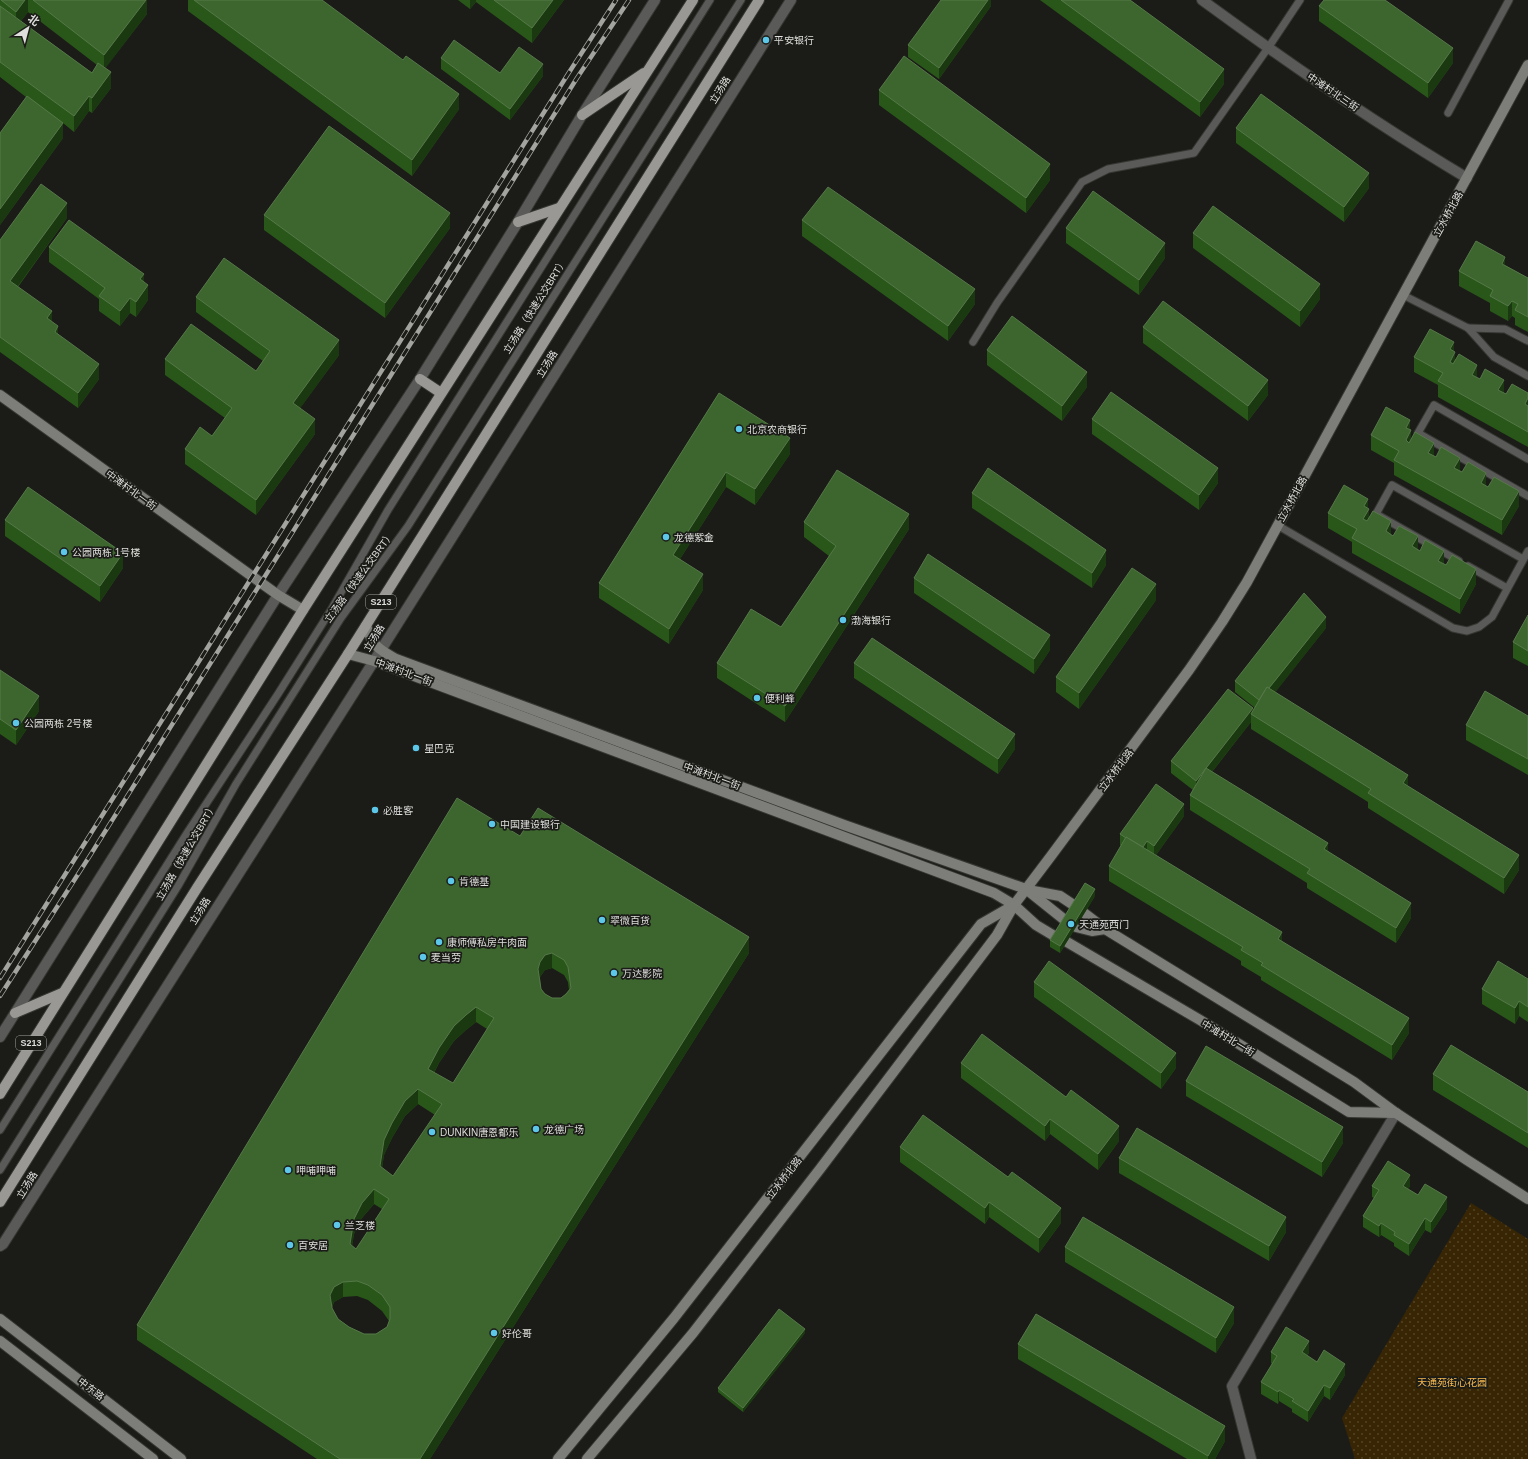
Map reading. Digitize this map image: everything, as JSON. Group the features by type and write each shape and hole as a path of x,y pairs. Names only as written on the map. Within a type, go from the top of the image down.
{"main road":[{"name":"S213","path":"0,1094 303,610 693,0"},
{"name":"立汤路","path":"0,1202 197,888 366,626 759,0"},
{"path":"582,116 649,69"},
{"path":"518,222 559,208"},
{"path":"420,379 441,393"},
{"path":"15,1014 62,993"}],"street":[{"name":"立汤路","path":"0,1246 12,1231 381,651 792,0"},
{"name":"中滩村北三街","path":"1202,0 1268,48 1415,147 1468,178"},
{"name":"S213","path":"0,1037 278,595 420,379 653,1"},
{"name":"立水桥北路","path":"587,1459 693,1333 820,1169 997,935 1014,905 1190,670 1247,582 1468,178 1528,65"},
{"name":"中滩村北一街","path":"0,395 278,595 303,610"},
{"name":"中滩村北一街","path":"366,626 371,640 381,651 396,660 836,822 1026,890 1066,921"},
{"name":"中滩村北一街","path":"348,654 374,661 994,893 1014,905 1036,925 1056,937"},
{"path":"1026,890 1060,896 1075,906"},
{"name":"立水桥北路","path":"558,1459 707,1277 980,924 1014,905"},
{"path":"1084,913 1105,929 1354,1082 1396,1113 1528,1199"},
{"path":"1076,926 1092,931 1105,929"},
{"name":"中滩村北一街","path":"1067,942 1193,1016 1350,1112 1396,1113"},
{"path":"1251,1459 1232,1386 1396,1113"},
{"name":"中东路","path":"0,1319 181,1459"},
{"name":"中东路","path":"0,1341 153,1459"}],"lane":[{"name":"立汤路（快速公交BRT）","path":"0,1130 183,840 331,610 388,510 710,0"},
{"name":"立汤路（快速公交BRT）","path":"0,1170 178,886 236,784 341,618 408,526 741,0"},
{"path":"973,342 997,303 1082,182 1108,169 1194,153 1300,0"},
{"path":"1448,113 1509,0"},
{"path":"1403,295 1468,328 1494,357 1528,376"},
{"path":"1468,328 1505,329 1528,341"},
{"path":"1528,459 1434,405 1418,434 1528,496"},
{"path":"1507,588 1376,514 1392,485 1523,559"},
{"path":"1278,525 1453,628 1467,631 1479,627 1492,617 1528,551"}],"green space":[{"name":"天通苑街心花园","path":"1471,1203 1528,1239 1528,1459 1355,1459 1342,1418"}],"building":[{"path":"1,0 25,0 16,12"},
{"path":"33,0 146,0 104,55"},
{"path":"194,0 322,0 403,60 406,56 459,94 412,160"},
{"path":"494,0 553,0 532,28"},
{"path":"941,0 988,0 939,68 908,45"},
{"path":"1061,0 1130,0 1224,69 1200,102"},
{"path":"1324,0 1385,0 1453,48 1428,83 1319,6"},
{"path":"0,6 92,73 98,63 111,72 92,98 89,96 74,116 0,62"},
{"path":"454,40 500,73 519,47 543,64 510,109 441,58"},
{"path":"904,56 1050,164 1026,198 879,90"},
{"path":"1261,94 1369,173 1344,207 1236,128"},
{"path":"27,96 63,123 0,209 0,133"},
{"path":"329,126 450,213 385,303 264,215"},
{"path":"41,184 67,203 10,281 52,311 47,318 58,326 55,332 99,364 78,393 0,337 0,240"},
{"path":"828,187 975,289 948,326 802,220"},
{"path":"1093,191 1165,243 1139,280 1066,228"},
{"path":"1213,206 1320,284 1300,311 1193,233"},
{"path":"69,220 144,274 140,279 148,285 136,302 130,298 120,311 99,296 105,288 49,247"},
{"path":"1476,241 1505,257 1502,264 1528,278 1528,317 1515,310 1518,304 1512,301 1508,306 1490,296 1493,290 1459,271"},
{"path":"224,258 339,340 293,403 315,419 256,500 185,449 200,427 212,436 232,408 165,359 191,324 256,371 270,351 196,297"},
{"path":"1163,301 1268,380 1248,406 1143,327"},
{"path":"1012,316 1087,372 1062,406 987,350"},
{"path":"1430,329 1454,342 1450,349 1455,352 1450,362 1453,364 1459,354 1477,365 1472,375 1480,379 1485,369 1504,380 1498,390 1506,394 1512,384 1528,393 1528,398 1525,404 1528,406 1528,432 1438,381 1443,373 1414,357"},
{"path":"1111,392 1218,468 1199,495 1092,419"},
{"name":"龙德紫金","path":"719,393 790,438 755,489 726,472 673,555 703,574 669,629 599,583"},
{"path":"1386,407 1410,420 1406,428 1411,430 1406,440 1409,443 1415,432 1434,443 1428,453 1436,457 1441,447 1460,458 1454,468 1462,472 1468,462 1486,473 1481,483 1488,487 1494,477 1519,491 1502,520 1394,460 1399,451 1371,435"},
{"path":"988,468 1106,550 1092,573 972,493"},
{"path":"837,470 909,514 785,706 717,663 751,609 781,627 836,546 804,522"},
{"path":"1344,485 1368,499 1364,506 1369,509 1363,519 1367,521 1373,511 1391,521 1386,531 1393,536 1399,526 1418,536 1412,546 1420,551 1425,540 1444,551 1438,561 1446,565 1452,555 1476,569 1460,599 1352,538 1357,529 1328,513"},
{"name":"公园两栋 1号楼","path":"28,487 123,553 100,586 5,520"},
{"path":"928,554 1050,635 1034,659 914,578"},
{"path":"1132,568 1156,584 1079,693 1056,677"},
{"path":"1304,593 1326,617 1269,688 1267,687 1259,700 1235,681"},
{"path":"1528,615 1528,651 1513,642"},
{"path":"872,638 1015,734 998,759 854,663"},
{"name":"公园两栋 2号楼","path":"0,670 39,696 16,730 0,719"},
{"path":"1267,687 1408,775 1403,783 1519,855 1504,878 1368,793 1371,789 1251,714"},
{"path":"1228,689 1253,708 1196,781 1171,761"},
{"path":"1485,691 1528,716 1528,759 1466,725"},
{"path":"1206,768 1328,843 1324,849 1411,903 1396,928 1307,873 1310,869 1190,795"},
{"path":"1156,784 1184,804 1154,846 1147,841 1143,847 1120,834"},
{"name":"龙德广场","path":"457,798 520,836 538,808 749,937 420,1459 340,1459 137,1325","holes":["552,953 564,960 568,967 571,988 561,998 552,998 545,994 541,989 538,969 540,962 545,955","476,1007 494,1018 453,1083 428,1069 439,1048 454,1026","418,1089 442,1104 393,1176 380,1166 384,1140 405,1101","374,1189 389,1199 356,1249 350,1244 354,1219 362,1203","357,1281 368,1285 382,1295 390,1307 390,1319 387,1327 376,1334 364,1334 349,1327 338,1319 332,1308 330,1295 334,1287 343,1282"]},
{"path":"1126,837 1282,932 1278,939 1409,1018 1392,1045 1261,965 1263,963 1241,950 1243,947 1109,866"},
{"name":"天通苑西门","path":"1085,883 1095,889 1060,946 1050,940"},
{"path":"1049,961 1176,1053 1161,1073 1034,982"},
{"path":"1498,961 1528,979 1528,1007 1519,1001 1515,1008 1482,989"},
{"path":"982,1034 1066,1097 1071,1090 1119,1126 1098,1154 1050,1119 1045,1126 961,1063"},
{"path":"1451,1045 1528,1092 1528,1133 1433,1074"},
{"path":"1206,1046 1343,1127 1322,1162 1186,1081"},
{"path":"923,1115 1008,1177 1012,1172 1061,1208 1039,1238 989,1202 985,1208 900,1147"},
{"path":"1137,1128 1286,1217 1269,1246 1119,1158"},
{"path":"1388,1161 1410,1175 1403,1186 1418,1195 1425,1184 1447,1197 1431,1222 1425,1218 1409,1244 1394,1235 1395,1232 1381,1223 1379,1226 1363,1216 1379,1190 1372,1186"},
{"path":"1083,1217 1234,1307 1216,1338 1065,1247"},
{"path":"779,1309 805,1329 743,1408 718,1388"},
{"path":"1036,1314 1225,1426 1208,1456 1018,1344"},
{"path":"1286,1327 1309,1341 1302,1352 1317,1362 1324,1350 1345,1364 1330,1388 1324,1385 1308,1411 1292,1401 1294,1399 1261,1382 1277,1356 1271,1352"}],"railway":[{"path":"0,978 616,0"},
{"path":"0,996 91,854 577,78 629,0"}],"place":[{"name":"平安银行","path":"766,40"},
{"name":"北京农商银行","path":"739,429"},
{"name":"龙德紫金","path":"666,537"},
{"name":"公园两栋 1号楼","path":"64,552"},
{"name":"渤海银行","path":"843,620"},
{"name":"便利蜂","path":"757,698"},
{"name":"公园两栋 2号楼","path":"16,723"},
{"name":"星巴克","path":"416,748"},
{"name":"必胜客","path":"375,810"},
{"name":"中国建设银行","path":"492,824"},
{"name":"肯德基","path":"451,881"},
{"name":"翠微百货","path":"602,920"},
{"name":"天通苑西门","path":"1071,924"},
{"name":"康师傅私房牛肉面","path":"439,942"},
{"name":"麦当劳","path":"423,957"},
{"name":"万达影院","path":"614,973"},
{"name":"龙德广场","path":"536,1129"},
{"name":"DUNKIN唐恩都乐","path":"432,1132"},
{"name":"呷哺呷哺","path":"288,1170"},
{"name":"兰芝楼","path":"337,1225"},
{"name":"百安居","path":"290,1245"},
{"name":"好伦哥","path":"494,1333"}]}
